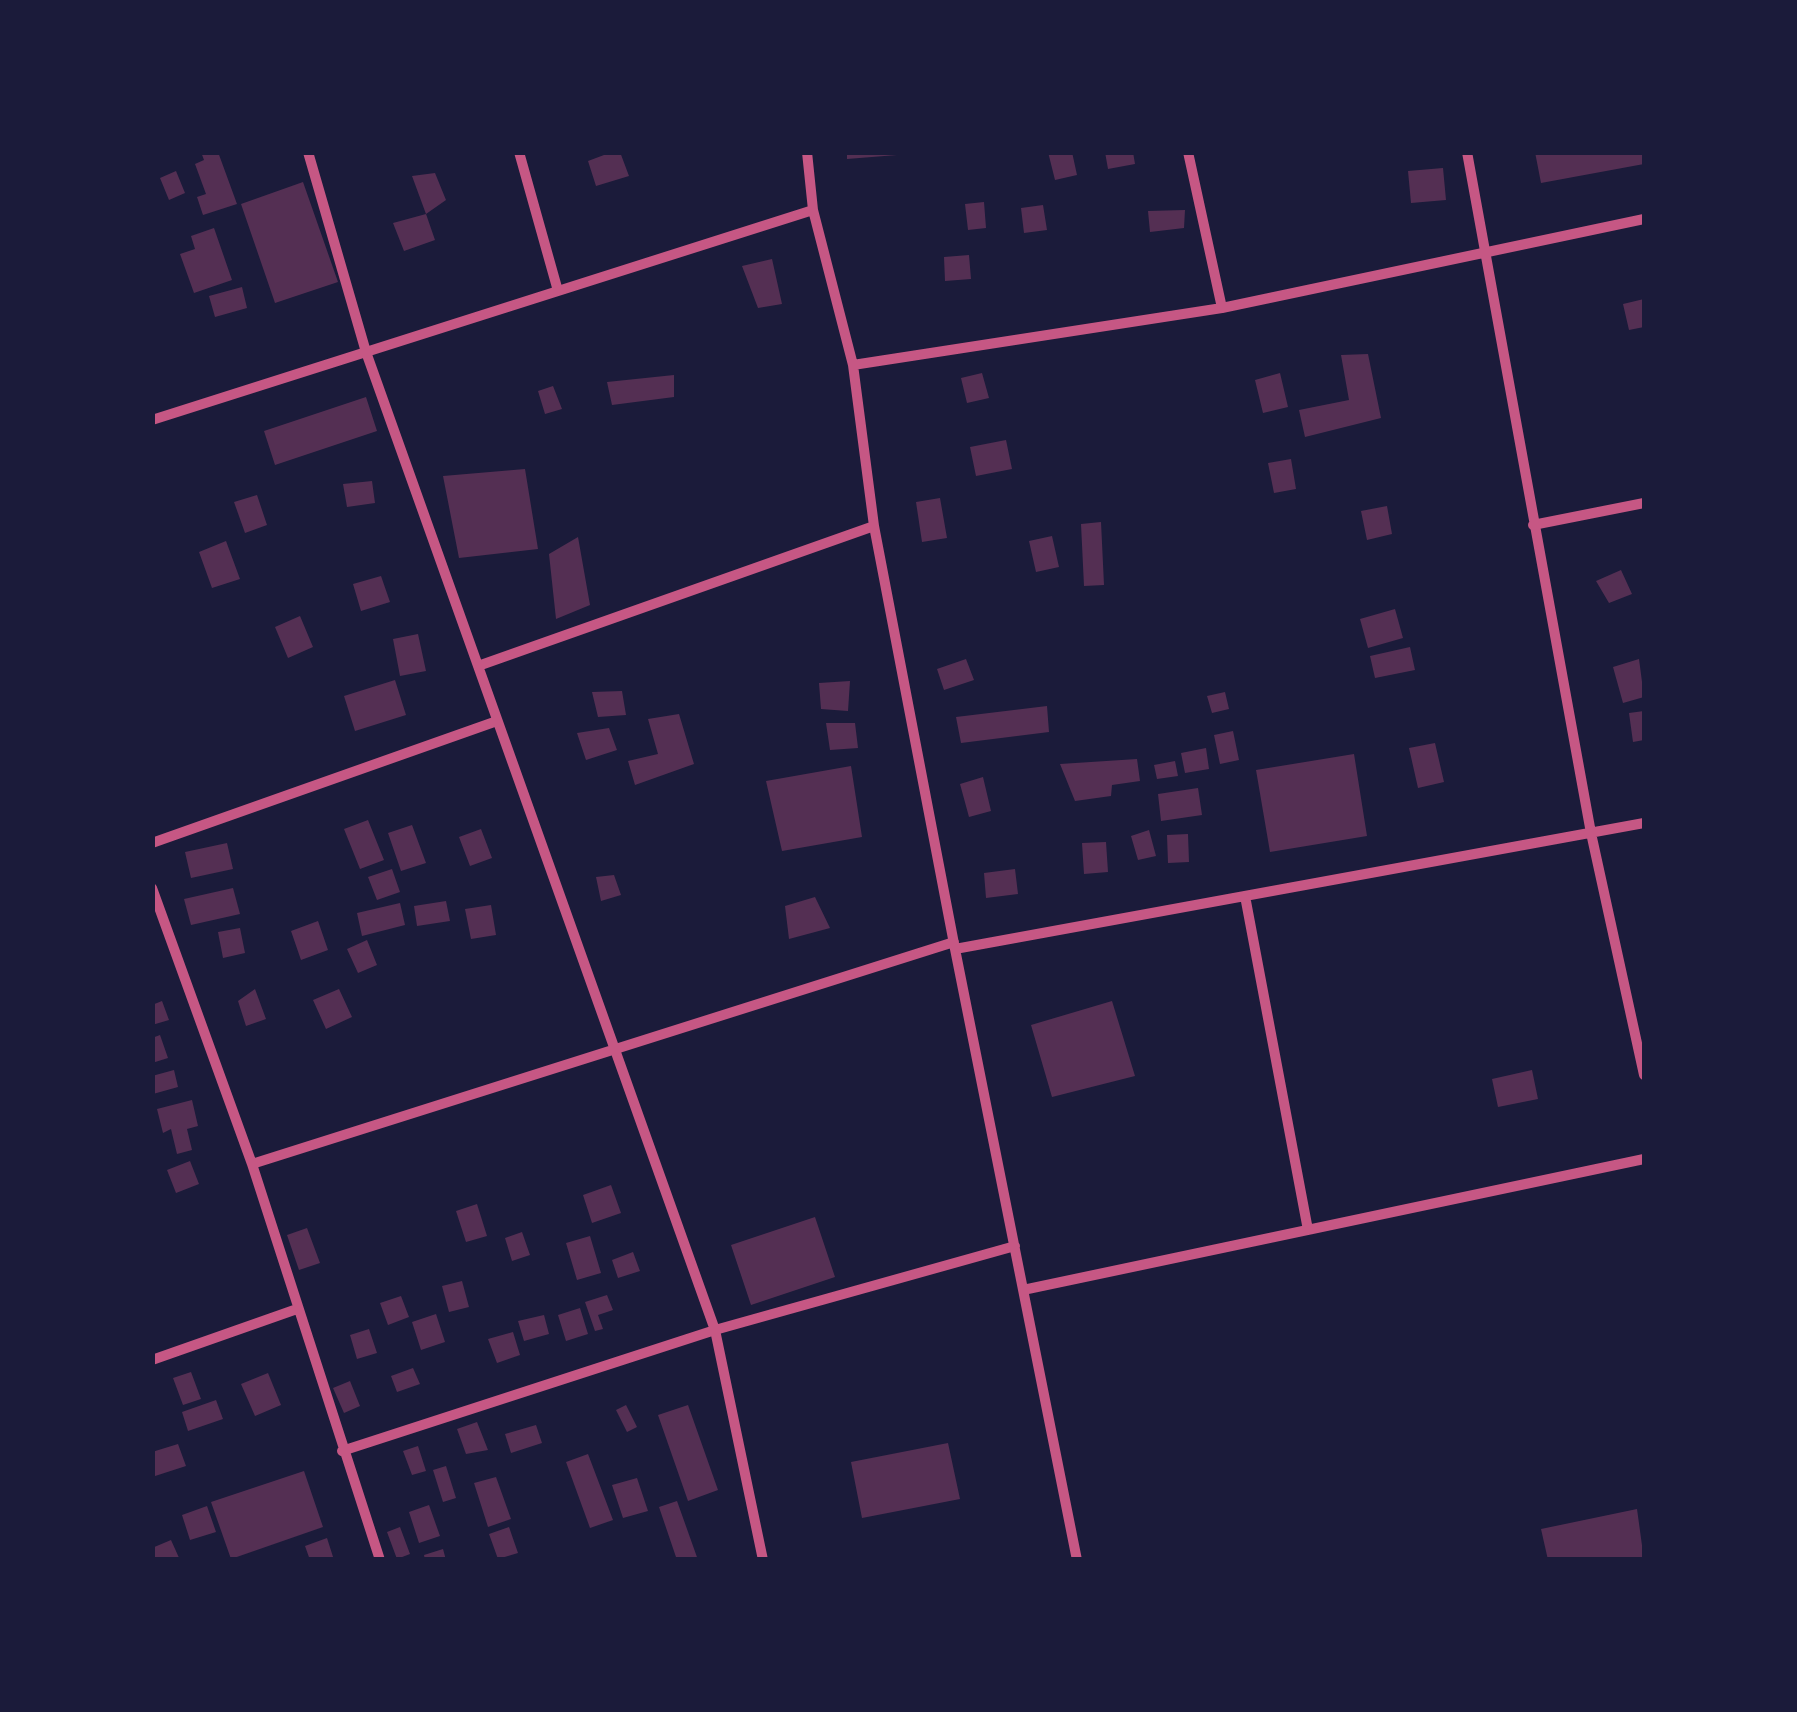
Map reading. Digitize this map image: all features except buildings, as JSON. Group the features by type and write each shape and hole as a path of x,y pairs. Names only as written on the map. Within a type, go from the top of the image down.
{"street":[{"path":"308,152 366,352 715,1330 763,1560"},
{"path":"518,152 558,292"},
{"path":"807,152 814,210 853,365 874,526 954,946 1077,1560"},
{"path":"1188,152 1222,308"},
{"path":"1467,152 1591,834 1644,1075"},
{"path":"152,420 814,210"},
{"path":"853,365 1222,308 1644,218"},
{"path":"1533,525 1644,504"},
{"path":"478,666 874,526"},
{"path":"152,843 498,721"},
{"path":"252,1164 614,1048 954,946 1644,823"},
{"path":"152,888 252,1164 380,1560"},
{"path":"1245,896 1308,1230"},
{"path":"1023,1290 1644,1158"},
{"path":"342,1450 715,1330 1014,1246"},
{"path":"152,1360 297,1308"}]}
